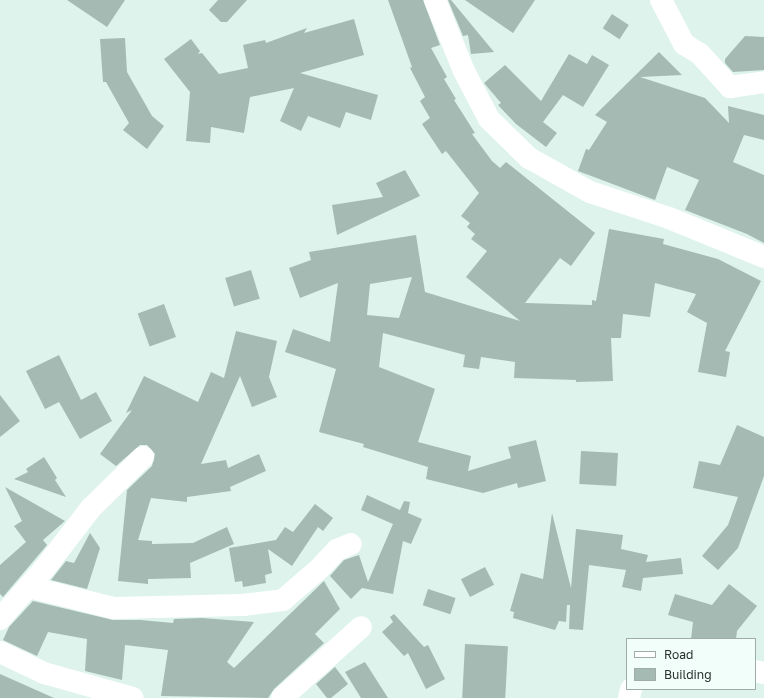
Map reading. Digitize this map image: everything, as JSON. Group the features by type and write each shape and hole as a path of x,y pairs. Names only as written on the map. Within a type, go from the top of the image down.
{"street":[{"path":"435,0 464,71 489,119 529,158 590,192 669,218 764,257"},
{"path":"661,0 684,44 700,54 730,87 764,82"},
{"path":"0,619 28,587 91,508 143,457"},
{"path":"28,587 113,608 243,605 284,600 319,569 337,550 351,544"},
{"path":"282,698 360,627"},
{"path":"1,655 44,673 133,698"}],"building":[{"path":"67,0 125,0 107,27"},
{"path":"218,0 247,0 227,22 221,22 209,10"},
{"path":"388,0 423,0 440,45 431,48 447,77 444,79 456,99 454,100 475,133 472,134 492,161 500,168 506,162 595,233 571,266 560,258 525,303 592,305 592,300 596,301 609,229 664,239 663,244 718,259 761,281 725,351 730,352 726,377 698,372 707,323 687,312 696,294 655,283 650,317 623,314 621,338 611,338 613,381 576,382 576,380 514,378 515,362 481,357 479,369 463,367 465,355 383,333 379,367 435,389 418,442 471,456 468,471 511,458 508,447 536,440 546,481 518,488 517,483 483,493 426,479 428,467 363,447 364,444 319,432 336,369 285,352 293,329 330,342 338,283 300,298 289,268 311,260 309,252 416,235 425,292 520,321 466,277 487,251 471,239 475,234 467,227 470,223 461,216 479,193 446,151 442,154 422,124 430,118 420,101 425,97 410,68 412,67","holes":["412,277 399,318 367,315 370,284"]},
{"path":"448,0 451,0 494,52 471,54 468,35 463,36"},
{"path":"465,0 535,0 513,33"},
{"path":"612,14 629,25 620,39 603,28"},
{"path":"354,19 364,55 300,73 378,95 371,120 346,112 340,128 308,116 301,131 280,121 294,88 250,97 244,133 211,127 210,143 186,141 190,92 164,59 191,39 200,51 198,54 202,53 219,74 248,68 243,45 265,40 266,43 307,28 304,33"},
{"path":"745,36 764,37 764,70 733,72 725,63 725,59"},
{"path":"125,38 127,72 152,116 164,126 147,149 123,130 129,123 106,82 103,82 100,39"},
{"path":"659,52 682,75 640,77 705,98 729,123 728,106 764,115 764,140 744,135 733,162 764,175 764,243 747,234 685,210 699,180 667,167 655,200 578,171 586,149 589,150 607,122 595,115"},
{"path":"569,54 587,64 592,55 609,65 583,107 563,95 543,122 557,133 546,147 516,124 498,105 501,103 484,83 505,65 541,101"},
{"path":"405,170 420,196 337,235 332,205 383,197 376,183"},
{"path":"251,270 260,299 234,307 225,278"},
{"path":"164,304 176,337 150,346 138,314"},
{"path":"236,331 277,341 269,377 277,397 252,407 240,376 201,464 226,460 228,468 259,454 266,471 230,487 231,491 187,497 187,502 151,498 138,540 152,541 152,544 193,543 227,527 234,544 190,563 191,578 148,579 148,584 118,581 127,490 152,466 155,454 147,445 140,445 116,466 100,454 132,410 126,413 144,376 198,402 211,372 224,378"},
{"path":"59,355 81,400 96,392 112,421 80,439 59,402 45,409 26,371"},
{"path":"0,395 20,421 0,437"},
{"path":"737,425 764,437 764,476 738,548 718,570 702,556 728,525 738,497 693,488 699,461 720,465"},
{"path":"581,451 618,453 616,486 579,484"},
{"path":"44,457 57,478 55,480 66,497 14,479 28,472 26,469"},
{"path":"5,487 65,521 43,540 47,545 3,597 0,594 0,565 26,542 14,526 22,521"},
{"path":"367,495 400,510 404,501 410,502 408,513 422,519 411,544 403,541 393,594 362,588 351,599 330,576 344,560 359,555 368,582 393,524 361,510"},
{"path":"315,504 333,518 323,531 318,527 292,566 268,549 272,573 265,575 266,583 243,587 242,581 235,582 229,548 276,540 285,527 293,532"},
{"path":"552,513 571,588 576,529 623,535 621,549 648,555 646,562 681,558 683,574 643,578 641,591 622,587 626,570 589,565 583,630 569,629 570,605 567,605 566,622 559,621 555,630 513,618 514,612 510,611 521,573 543,579"},
{"path":"90,533 100,548 87,589 51,580 66,561 74,563"},
{"path":"485,567 494,585 470,597 461,579"},
{"path":"324,581 340,609 315,634 324,643 274,689 268,698 161,696 168,650 125,645 122,680 85,671 87,639 48,632 37,656 3,640 9,627 33,601 113,620 141,620 173,623 174,619 202,618 254,622 227,662 234,668"},
{"path":"729,584 757,606 737,631 736,638 691,638 693,622 668,615 675,594 712,605"},
{"path":"428,589 456,598 450,614 423,605"},
{"path":"394,614 424,647 428,645 445,679 426,689 408,653 404,656 382,632 393,622 390,617"},
{"path":"465,644 508,646 505,698 462,698"},
{"path":"365,662 388,698 361,698 345,672"},
{"path":"335,667 348,684 331,698 327,698 316,684"},
{"path":"0,674 54,698 0,698"}]}
